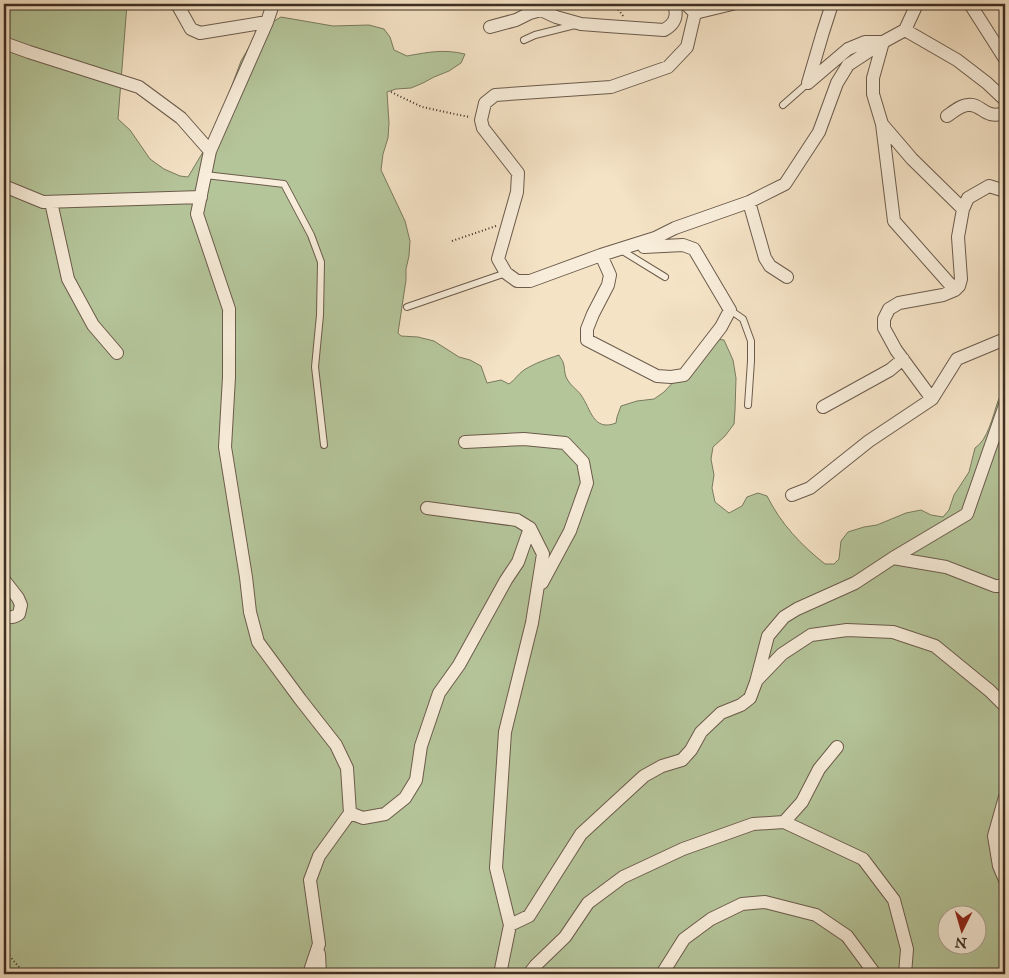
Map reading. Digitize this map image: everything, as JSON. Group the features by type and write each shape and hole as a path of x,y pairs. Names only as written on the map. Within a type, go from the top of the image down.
{"street":[{"path":"177,4 190,29 200,33 267,22"},
{"path":"273,4 267,22 210,151 197,214 228,309 230,377 225,447 250,612 258,642 336,745 347,768 350,813 319,856 310,880 319,944 320,974"},
{"path":"490,27 516,20 538,7 556,17 581,24 664,30 671,26 675,19 676,8 674,4"},
{"path":"729,4 690,8 687,47 668,67 611,87 495,95 485,103 482,120 484,128 518,173 517,192 498,259 506,273 517,281 530,281 655,238 675,228 749,202 785,184 819,132 837,82 848,65 905,30 917,4"},
{"path":"808,83 832,4"},
{"path":"970,4 1005,59"},
{"path":"905,30 957,60 987,82 1005,100"},
{"path":"808,83 848,49 865,42 883,42"},
{"path":"883,42 872,78 873,94 882,124 894,221 955,290"},
{"path":"4,43 139,87 181,118 210,151"},
{"path":"947,116 966,104 974,105 990,114 999,115 1005,113"},
{"path":"882,124 912,159 963,209"},
{"path":"4,186 43,202 201,198"},
{"path":"932,399 896,350 884,328 884,319 889,309 899,303 943,295 955,290 959,286 958,237 963,209 968,198 989,186 1005,191"},
{"path":"51,202 68,279 92,325 118,353"},
{"path":"749,202 765,258 770,266 787,277"},
{"path":"601,255 610,275 608,285 587,329 587,340 657,376 671,377 684,375 721,327 730,310 694,249 683,245 622,248"},
{"path":"792,495 810,488 869,440 932,399 958,359 1005,339"},
{"path":"823,407 890,370 903,359"},
{"path":"510,925 529,916 581,834 644,776 662,766 682,760 691,750 701,732 720,713 741,705 750,698 768,636 784,618 797,609 855,583 893,558 968,514 1005,405"},
{"path":"465,442 524,439 565,443 582,462 587,483 570,532 537,592"},
{"path":"427,508 517,520 530,528 543,554 532,624 504,732 496,868 510,925 500,974"},
{"path":"350,813 363,818 385,814 405,798 416,780 421,746 438,693 459,665 518,562 530,528"},
{"path":"893,558 946,566 995,586 1005,586"},
{"path":"4,580 21,605 19,614 9,618 4,616"},
{"path":"756,682 782,654 811,635 847,630 893,632 935,646 990,691 1005,706"},
{"path":"784,822 802,802 819,769 837,746"},
{"path":"1005,796 994,836 999,866 1005,880"},
{"path":"529,974 565,937 588,903 623,877 683,849 753,824 784,822 863,859 894,900 907,949 905,974"},
{"path":"662,974 684,939 711,919 742,904 765,902 816,915 847,936 874,974"},
{"path":"310,974 319,944"}],"lane":[{"path":"524,40 581,24"},
{"path":"783,105 808,83"},
{"path":"205,175 284,184 311,234 321,262 320,315 315,367 324,445"},
{"path":"622,248 665,277"},
{"path":"407,307 506,273"},
{"path":"730,310 742,319 751,341 748,405"}],"path":[{"path":"391,92 422,107 482,120"},
{"path":"452,241 510,221"},
{"path":"4,952 25,974"}],"green space":[{"path":"4,4 127,4 118,119 130,130 150,159 164,169 180,176 188,177 206,147 224,110 241,61 259,30 281,17 333,26 369,25 384,29 390,37 394,50 407,56 443,51 465,54 461,63 449,71 411,88 387,92 388,138 381,170 405,221 410,241 398,333 401,336 418,337 434,341 459,357 481,366 487,383 501,380 509,384 528,368 559,355 564,364 566,377 581,395 594,418 597,422 608,425 616,423 621,406 637,401 654,399 664,392 709,338 724,340 733,360 736,378 735,410 734,424 713,447 711,459 714,475 712,488 715,502 729,513 742,506 747,497 758,493 767,496 792,533 825,564 834,564 839,559 841,541 848,532 877,525 906,513 921,510 931,515 943,517 949,510 954,495 969,472 975,448 987,433 999,400 1005,391 1005,974 4,974"}]}
